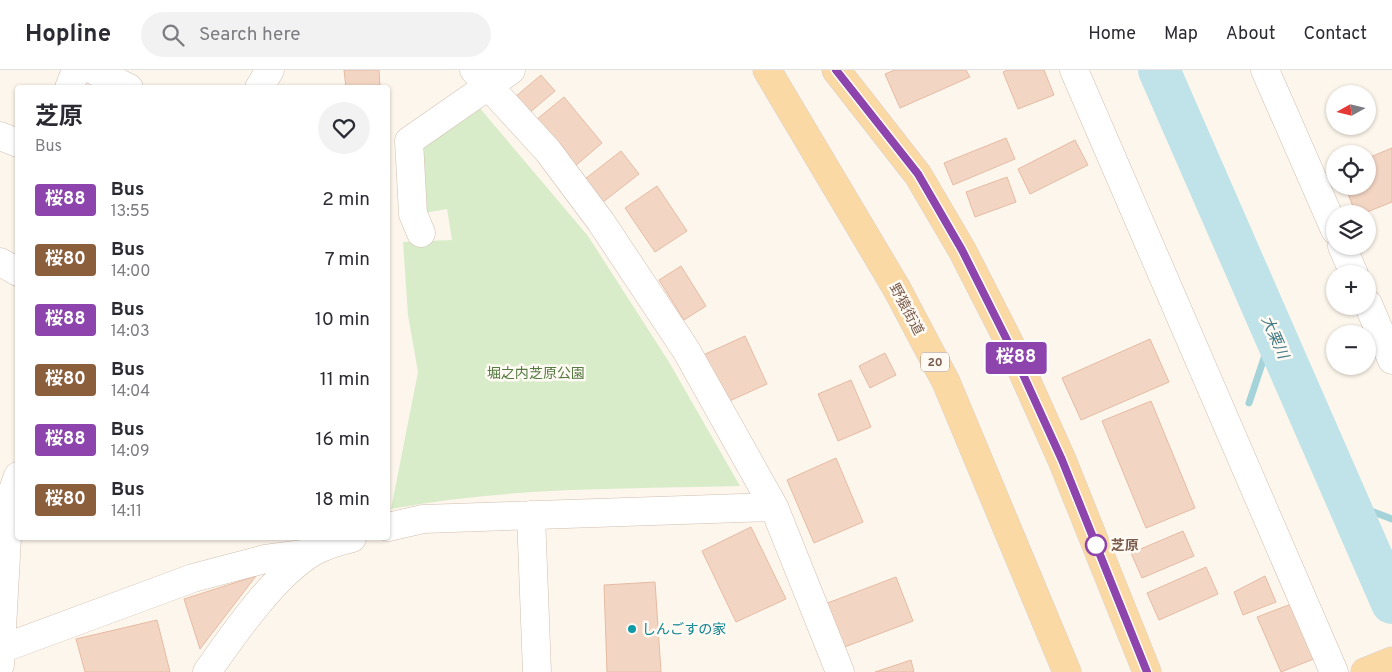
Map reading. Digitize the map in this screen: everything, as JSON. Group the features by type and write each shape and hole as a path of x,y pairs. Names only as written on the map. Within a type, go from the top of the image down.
{"main road":[{"name":"野猿街道","path":"767,70 897,289 946,382 1067,672"},
{"path":"836,70 918,174 962,250 1010,346 1062,460 1147,672"},
{"path":"1365,672 1392,661"}],"street":[{"path":"70,85 76,70"},
{"path":"93,70 123,85"},
{"path":"261,85 270,70"},
{"path":"1074,70 1334,672"},
{"path":"1265,70 1326,209"},
{"path":"421,233 413,214 409,141 492,75 601,222 686,350 774,507 840,672"},
{"path":"0,136 15,142"},
{"path":"0,262 15,270"},
{"path":"1373,315 1392,360"},
{"path":"15,484 9,501 1,657 193,578 329,543"},
{"path":"390,527 423,519 774,507"},
{"path":"531,515 538,672"},
{"path":"207,672 256,608 286,573 329,543"}],"green space":[{"name":"堀之内芝原公園","path":"478,106 588,236 669,362 740,486 565,490 478,497 391,509 418,372 408,315 403,242 452,240 447,209 424,213 421,147"}],"building":[{"path":"344,70 379,70 380,85 346,85"},
{"path":"895,70 966,70 970,77 900,108 885,74"},
{"path":"1008,70 1044,70 1054,95 1018,109 1003,72"},
{"path":"541,75 555,91 528,114 515,97"},
{"path":"564,97 602,143 574,167 536,120"},
{"path":"1006,138 1015,159 953,185 944,163"},
{"path":"1075,140 1088,165 1030,194 1018,169"},
{"path":"1392,148 1392,202 1376,208 1376,205 1352,205 1349,195 1376,195 1376,155"},
{"path":"621,151 639,174 603,202 585,179"},
{"path":"1007,177 1016,202 975,217 966,192"},
{"path":"657,186 687,231 655,252 625,208"},
{"path":"681,266 706,306 684,320 659,280"},
{"path":"745,336 767,384 723,404 701,356"},
{"path":"1150,339 1169,382 1081,420 1062,378"},
{"path":"885,353 896,375 870,388 859,366"},
{"path":"851,380 871,427 838,441 818,394"},
{"path":"1151,401 1195,508 1146,528 1102,421"},
{"path":"836,458 863,522 814,543 787,480"},
{"path":"751,527 786,599 736,622 702,551"},
{"path":"1183,531 1194,556 1142,578 1131,553"},
{"path":"1206,567 1218,594 1159,620 1147,593"},
{"path":"256,576 200,649 184,599"},
{"path":"1265,576 1276,602 1243,615 1234,592"},
{"path":"896,577 913,621 842,648 825,604"},
{"name":"しんごすの家","path":"655,582 661,672 607,672 604,585"},
{"path":"1294,603 1316,658 1281,672 1257,617"},
{"path":"157,620 170,672 85,672 76,639"},
{"path":"911,660 914,672 875,672"}],"waterway":[{"name":"大栗川","path":"1159,70 1392,603"},
{"path":"1249,403 1273,331"},
{"path":"1347,502 1392,519"}],"bus line":[{"name":"桜88","path":"836,70 918,174 962,250 1010,346 1062,460 1147,672"}],"place":[{"name":"芝原","path":"1096,545"},
{"name":"しんごすの家","path":"632,629"}]}
